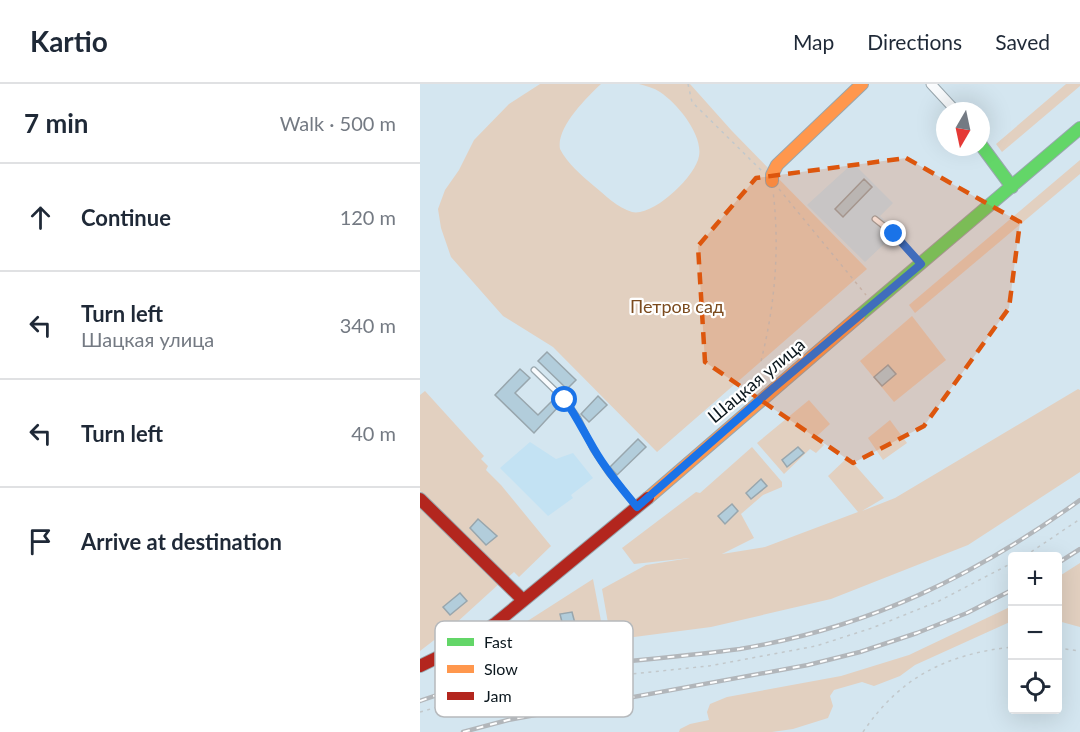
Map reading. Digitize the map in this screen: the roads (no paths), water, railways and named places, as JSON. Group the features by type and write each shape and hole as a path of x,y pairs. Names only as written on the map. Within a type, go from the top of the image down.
{"main road":[{"path":"772,181 777,165 862,84"},
{"name":"Шацкая улица","path":"497,621 637,507 1080,128"},
{"path":"990,156 1012,187"},
{"path":"420,499 523,600"},
{"name":"Шацкая улица","path":"420,666 435,659"}],"street":[{"path":"931,84 948,102"}],"lane":[{"path":"875,219 894,234 921,264"},
{"path":"534,370 565,400 578,418 593,449 609,473 637,507"}],"railway":[{"path":"633,661 740,649 833,627 876,612 960,575 1000,553 1080,500"},
{"path":"1062,560 1080,549"},
{"path":"633,697 808,665 860,652 967,613 1008,592"},
{"path":"420,701 435,696"},
{"path":"463,732 524,717"}],"park label":[{"name":"Петров сад","path":"677,306"}]}
